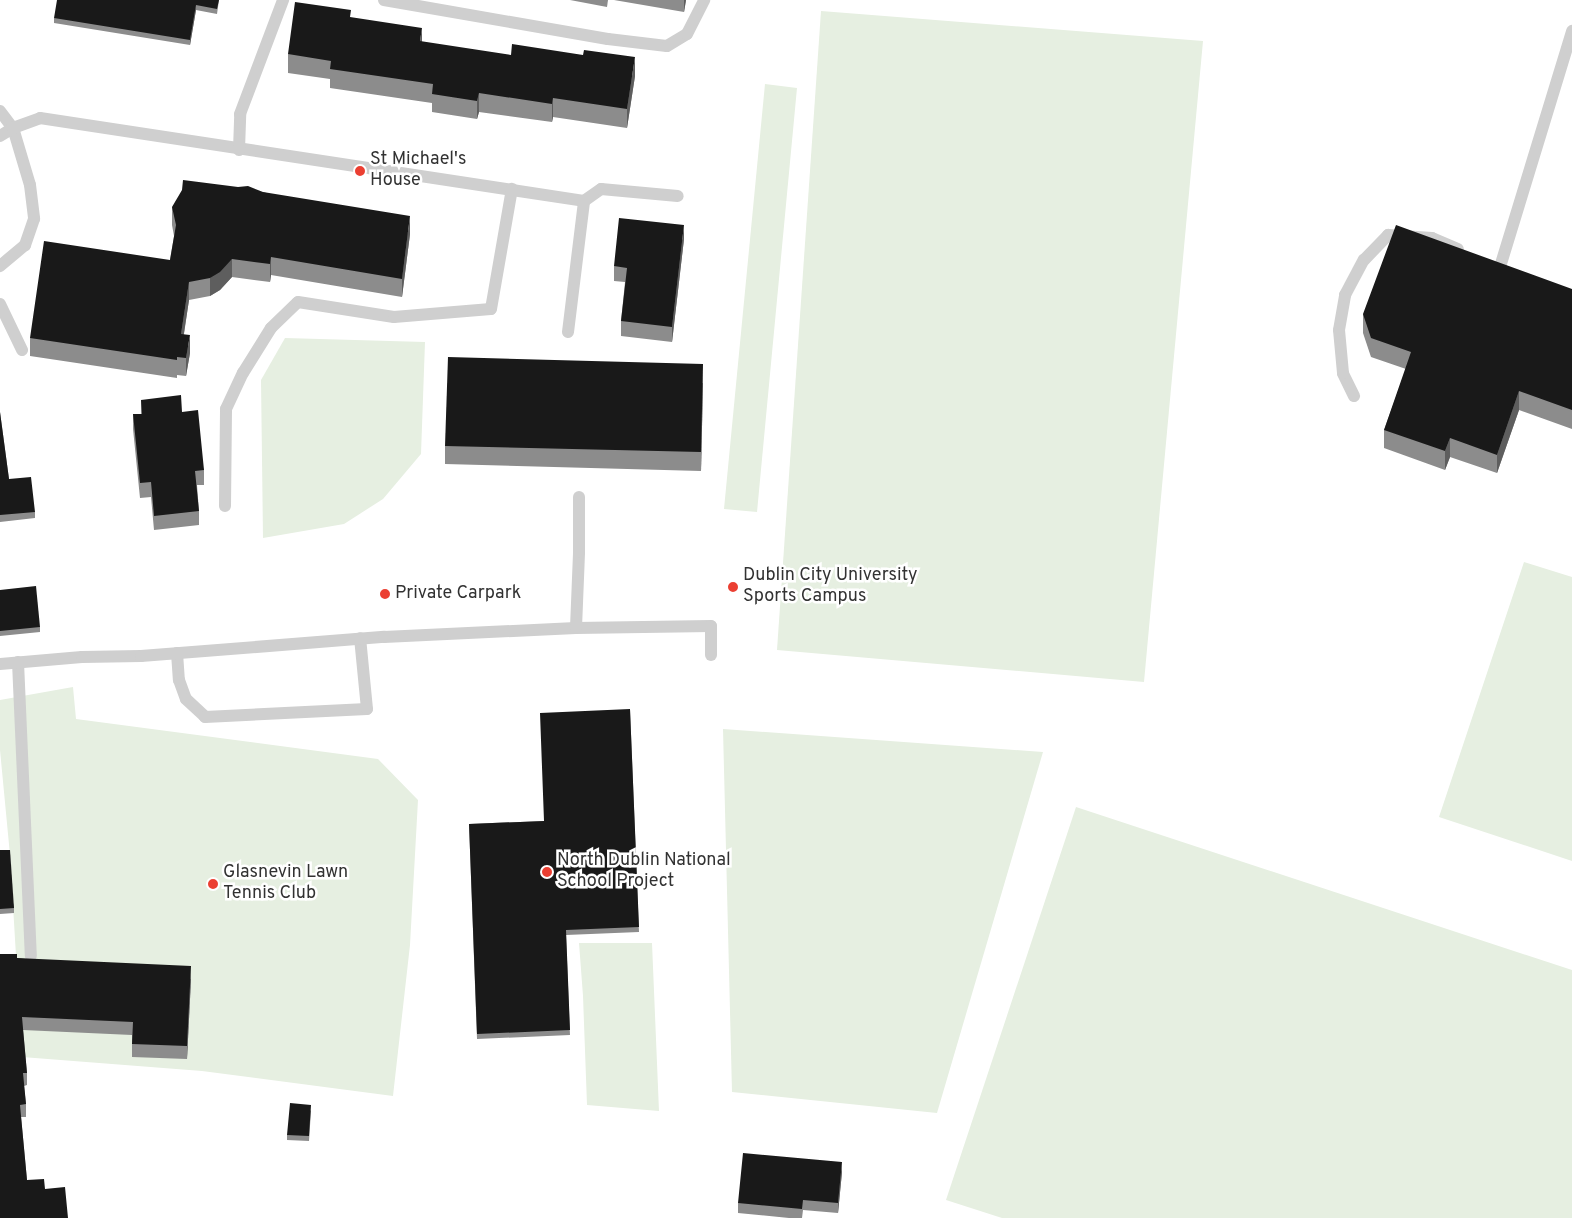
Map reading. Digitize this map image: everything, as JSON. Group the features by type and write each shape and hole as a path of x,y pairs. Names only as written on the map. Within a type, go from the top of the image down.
{"lane":[{"path":"239,150 240,114 283,0"},
{"path":"384,0 608,38 667,46 688,34 704,0"},
{"path":"1501,267 1572,31"},
{"path":"0,111 13,128 30,185 34,219 25,245 0,266"},
{"path":"0,136 13,128 40,118 239,150 584,201 601,189 678,196"},
{"path":"225,506 226,409 243,373 271,328 298,302 394,317 491,309 512,189"},
{"path":"568,332 584,201"},
{"path":"1354,396 1343,373 1339,330 1345,294 1364,260 1388,235 1432,238 1466,252"},
{"path":"0,304 22,350"},
{"path":"576,628 580,552 579,497"},
{"path":"0,664 177,653 360,638 576,628 711,626 710,655"},
{"path":"177,653 179,680 186,699 205,717 367,709 360,638"},
{"path":"18,662 31,956"}],"shaded area":[{"path":"821,11 1203,41 1144,682 777,650"},
{"path":"765,84 797,88 757,512 724,509"},
{"path":"285,338 425,342 421,454 383,499 344,524 263,538 261,380"},
{"path":"1524,562 1572,577 1572,861 1439,817"},
{"name":"Glasnevin Lawn Tennis Club","path":"73,687 76,719 378,759 418,800 410,945 393,1096 202,1071 22,1057 10,855 0,750 0,700"},
{"path":"723,729 1043,752 937,1113 732,1092"},
{"path":"1076,807 1572,970 1572,1218 1002,1218 946,1200"},
{"path":"579,943 652,943 659,1111 587,1105"}],"building":[{"path":"57,0 219,0 217,9 196,5 190,40 54,18"},
{"path":"295,2 351,10 350,17 422,28 420,41 511,55 512,44 583,55 584,50 635,57 627,109 553,98 552,104 479,93 477,101 432,94 433,84 330,69 331,61 288,54"},
{"path":"183,180 238,187 248,186 263,192 410,216 402,279 271,257 270,264 232,259 220,272 210,278 189,282 181,334 190,335 186,358 177,357 177,360 30,338 44,241 170,260 176,225 172,207 182,190"},
{"path":"619,218 684,225 672,327 621,321 627,268 614,266"},
{"path":"1396,225 1572,289 1572,410 1519,391 1497,455 1450,438 1445,451 1384,430 1411,352 1371,338 1363,314"},
{"path":"448,357 703,364 701,452 445,446"},
{"path":"181,395 182,412 198,410 204,470 195,471 199,511 154,516 151,482 140,483 133,414 142,414 141,400"},
{"path":"0,412 9,479 31,477 35,512 0,515"},
{"path":"36,586 40,627 0,631 0,590"},
{"name":"North Dublin National School Project","path":"630,709 639,927 566,930 570,1030 477,1034 469,824 544,821 540,713"},
{"path":"0,850 10,850 14,908 0,909"},
{"path":"0,954 17,954 17,958 191,966 187,1046 132,1044 133,1022 22,1017 27,1073 23,1073 26,1104 20,1105 27,1180 44,1179 45,1189 65,1187 68,1218 0,1218"},
{"path":"290,1103 311,1105 309,1136 287,1135"},
{"path":"743,1153 842,1162 838,1203 803,1200 802,1209 738,1203"}],"place":[{"name":"St Michael's House","path":"360,171"},
{"name":"Dublin City University Sports Campus","path":"733,587"},
{"name":"Private Carpark","path":"385,594"},
{"name":"North Dublin National School Project","path":"547,872"},
{"name":"Glasnevin Lawn Tennis Club","path":"213,884"}]}
